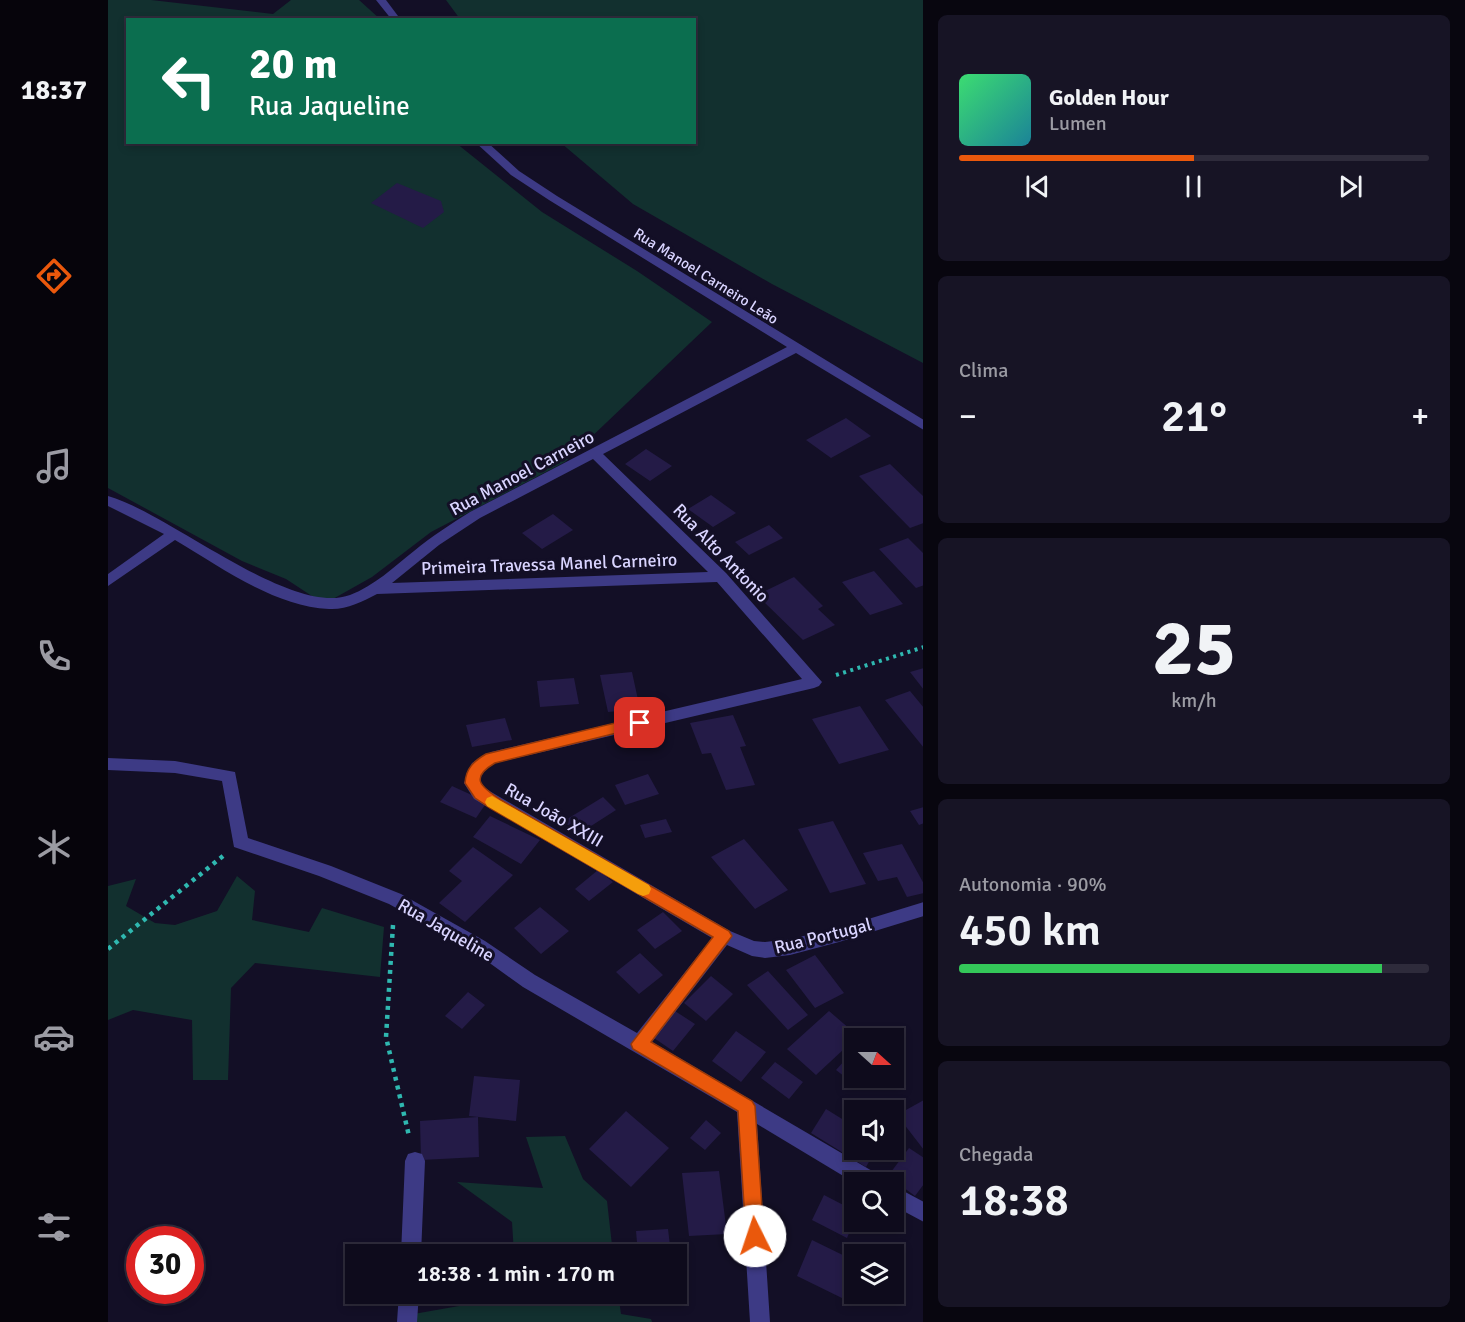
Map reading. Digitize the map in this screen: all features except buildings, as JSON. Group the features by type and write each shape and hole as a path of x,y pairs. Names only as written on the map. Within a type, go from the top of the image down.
{"street":[{"path":"381,0 395,18"},
{"name":"Rua Manoel Carneiro Leão","path":"482,144 515,173 553,198 923,425"},
{"name":"Rua Manoel Carneiro","path":"108,501 174,534 236,569 299,598 324,604 348,602 377,589 429,546 475,515 596,454 795,348"},
{"name":"Rua Alto Antonio","path":"596,454 721,578 814,682"},
{"path":"108,581 174,534"},
{"name":"Primeira Travessa Manel Carneiro","path":"377,589 721,578"},
{"name":"Rua João XXIII","path":"724,936 495,804 480,794 472,783 473,774 479,765 491,758 509,753 814,682"},
{"path":"108,764 175,767 228,776 240,842"},
{"name":"Rua Jaqueline","path":"240,842 325,871 394,899 479,946 529,981 855,1172"},
{"name":"Rua Portugal","path":"724,936 752,948 765,950 790,947 839,935 923,909"},
{"path":"639,1044 724,936"},
{"path":"746,1106 760,1322"},
{"path":"411,1244 415,1161"},
{"path":"904,1201 923,1212"},
{"path":"408,1322 409,1304"}],"path":[{"path":"814,682 923,647"},
{"path":"108,949 240,842"},
{"path":"394,899 387,1037 415,1161"}],"green space":[{"path":"108,0 151,0 273,14 291,0 359,0 379,18 126,18 126,144 457,144 542,212 637,271 712,322 565,462 431,532 372,577 324,604 286,579 242,561 108,488"},
{"path":"446,0 923,0 923,363 772,284 633,204 562,144 696,144 696,18 459,18"},
{"path":"237,876 255,891 252,920 309,932 322,908 384,927 380,977 255,963 231,988 228,1080 193,1080 192,1020 133,1010 108,1020 108,886 136,879 126,906 155,923 175,925 217,911"},
{"path":"565,1136 583,1179 607,1201 612,1244 513,1244 512,1222 457,1182 543,1188 526,1137"},
{"path":"470,1304 620,1304 621,1314 651,1319 652,1322 410,1322 408,1315"}],"slow traffic":[{"path":"492,802 643,889"}],"route":[{"path":"640,723 491,758 479,765 473,774 472,783 480,794 495,804 724,936 639,1044 746,1106 755,1236"}]}
